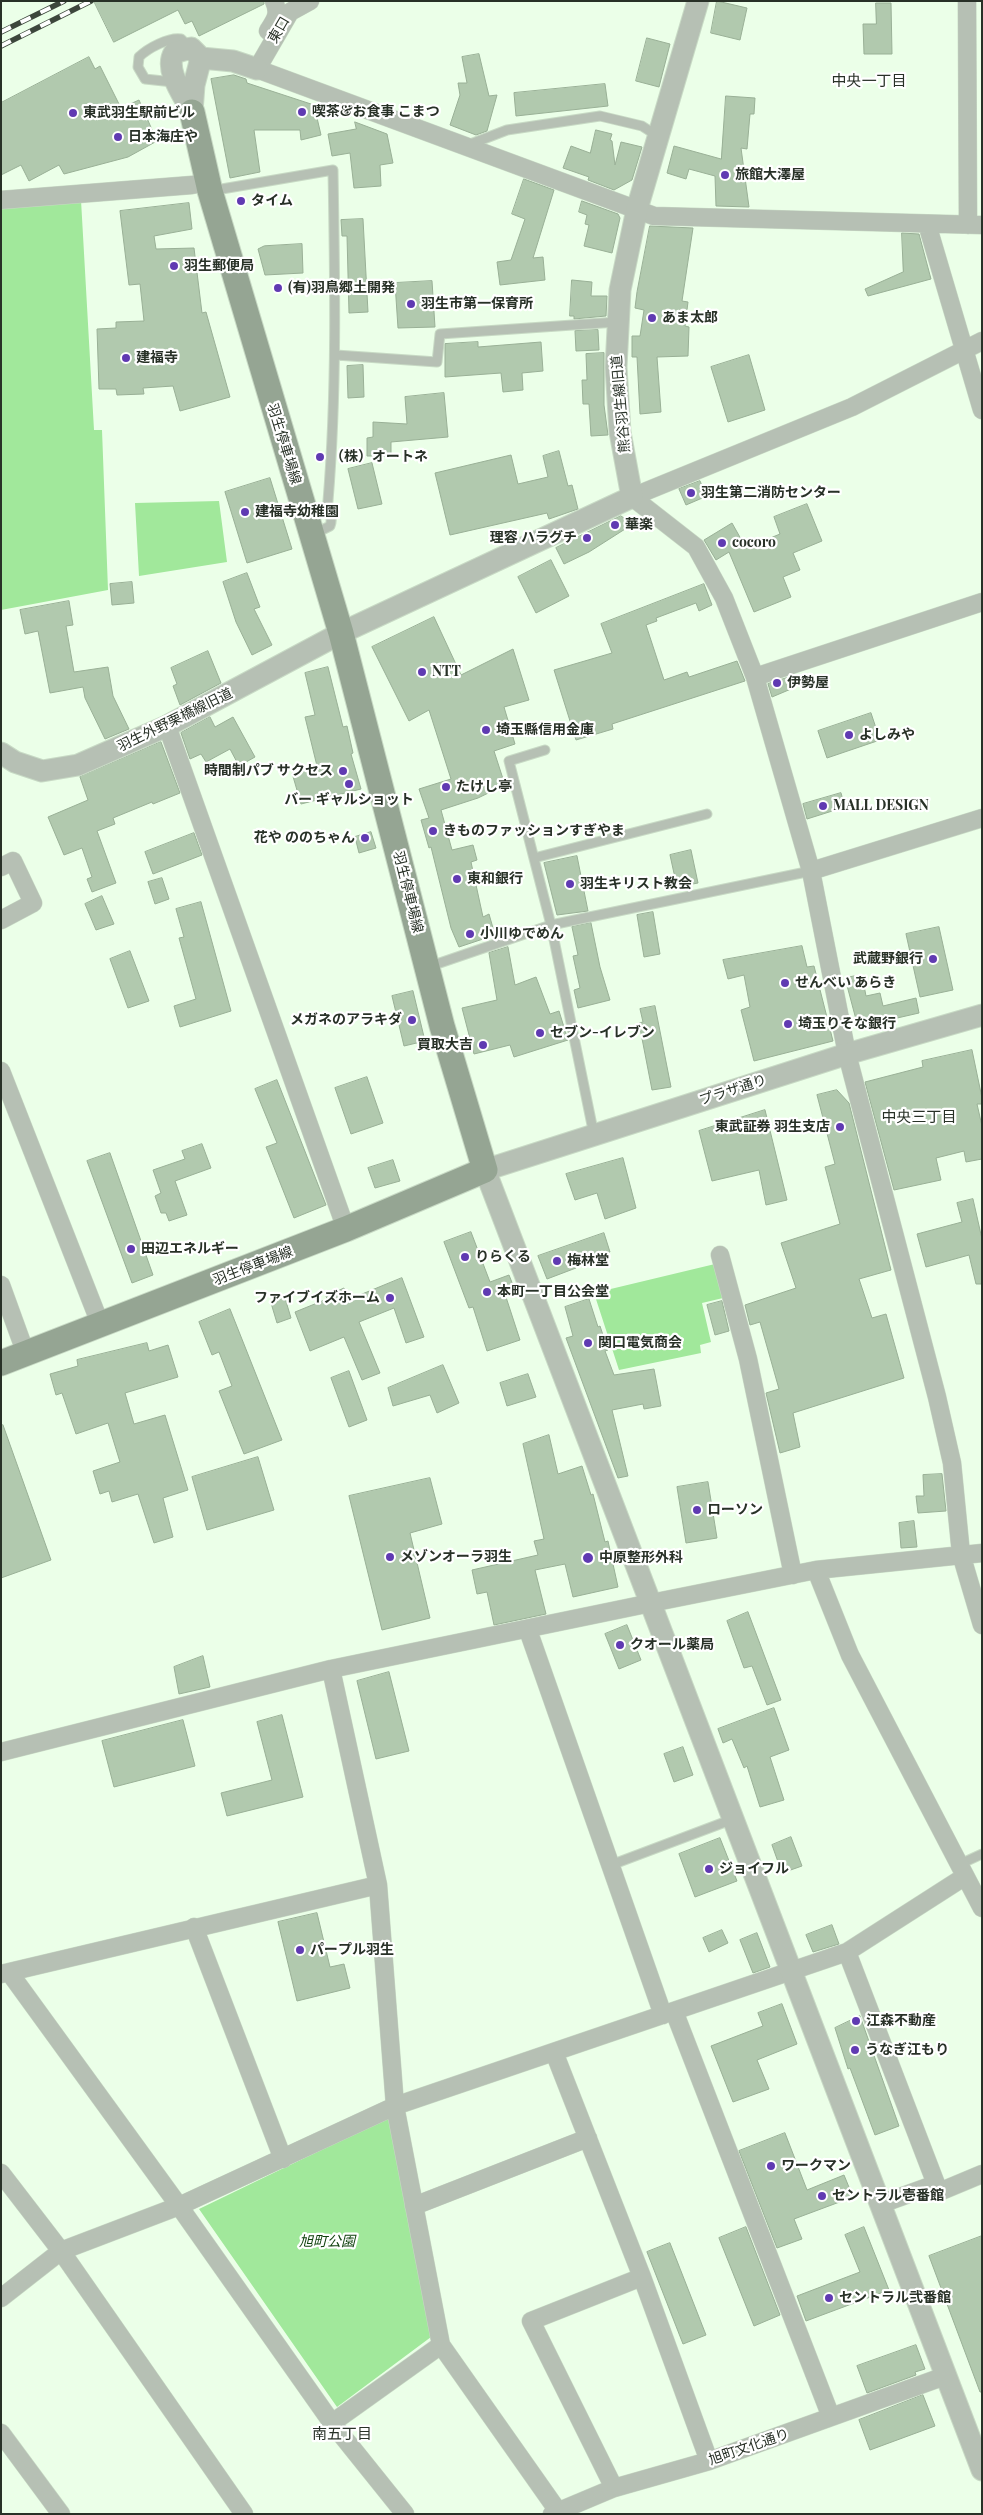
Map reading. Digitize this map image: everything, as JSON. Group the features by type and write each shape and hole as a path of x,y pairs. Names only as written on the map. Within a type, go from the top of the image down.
{"main road":[{"name":"羽生停車場線","path":"1,1363 101,1326 346,1229 485,1170 442,1026 341,633 209,187 192,112"}],"street":[{"name":"東口","path":"251,66 275,19 278,10 274,1"},
{"name":"東口","path":"251,66 290,12 310,1"},
{"name":"熊谷羽生線旧道","path":"632,497 620,432 616,367 617,322 624,265 637,209 698,1"},
{"path":"192,112 172,71 172,57 174,53 196,53 251,66 321,94 468,145 654,216 975,225 967,1"},
{"path":"192,112 196,53"},
{"path":"1,200 192,185 209,187"},
{"path":"927,224 962,349 982,410"},
{"path":"341,633 632,497 852,407 982,340"},
{"path":"632,497 696,547 724,598 755,677 811,871 847,1054 937,1397 952,1463 962,1554 982,1625"},
{"path":"755,677 982,602"},
{"name":"羽生外野栗橋線旧道","path":"1,753 15,762 42,771 78,765 167,726 341,633"},
{"path":"167,726 346,1229"},
{"path":"811,871 982,818"},
{"path":"1,867 13,861 33,903 1,920"},
{"name":"プラザ通り","path":"485,1170 847,1054 982,1015"},
{"path":"1,1070 101,1326"},
{"path":"485,1170 982,2470"},
{"path":"720,1255 748,1359 792,1575"},
{"path":"1,1285 26,1354"},
{"path":"1,1752 331,1669 528,1630 651,1603 816,1570 982,1553"},
{"path":"816,1570 850,1655 961,1871 982,1908"},
{"path":"528,1630 611,1865 831,2417"},
{"path":"331,1669 378,1885 395,2106 441,2345 557,2512"},
{"path":"1,2298 61,2251 179,2206 395,2106 847,1952 961,1871"},
{"path":"378,1885 5,1973 179,2206 332,2423 404,2514"},
{"path":"194,1927 282,2159"},
{"path":"847,1952 939,2192 982,2174"},
{"path":"554,2052 642,2277 709,2461"},
{"path":"414,2206 588,2138"},
{"path":"1,2173 61,2251 244,2514"},
{"path":"881,2204 936,2184"},
{"path":"614,2488 531,2321 642,2277"},
{"path":"332,2423 441,2345"},
{"name":"旭町文化通り","path":"557,2512 614,2488 709,2461 945,2376"},
{"path":"1,2433 61,2514"}],"lane":[{"path":"178,84 171,80 145,79 137,62 144,52 173,39 181,39 196,53"},
{"path":"468,145 507,130 600,116 642,126 659,137"},
{"path":"209,187 333,170 336,355 331,479 327,503 332,523 330,526 312,535"},
{"path":"336,355 437,362 440,334 617,322"},
{"path":"545,750 509,761 551,925 594,1135"},
{"path":"534,858 707,814"},
{"path":"428,967 551,925 811,871"},
{"path":"611,1865 733,1819"},
{"path":"961,1871 982,1854"}],"green space":[{"path":"81,200 94,430 102,430 108,590 1,610 1,206"},
{"path":"219,501 227,562 139,576 135,503"},
{"path":"715,1264 723,1298 702,1303 711,1342 700,1345 701,1353 619,1370 594,1293"},
{"name":"旭町公園","path":"389,2117 431,2337 337,2407 199,2209"}],"building":[{"path":"94,1 264,1 264,4 199,36 192,21 185,24 178,10 114,42"},
{"path":"717,1 747,8 740,40 711,33"},
{"path":"876,3 891,3 892,54 864,54 863,24 876,24"},
{"path":"647,38 670,44 659,87 636,81"},
{"path":"479,54 489,96 497,95 487,131 476,135 450,125 460,95 458,83 467,83 462,57"},
{"name":"東武羽生駅前ビル","path":"89,57 95,69 100,66 121,108 139,100 157,141 128,157 64,174 59,165 29,181 21,165 1,175 1,103"},
{"path":"234,75 246,79 247,83 314,105 321,135 301,140 300,130 254,130 260,172 230,178 211,79"},
{"path":"605,84 608,106 516,116 514,93"},
{"path":"726,96 755,98 754,114 750,114 747,149 741,148 749,207 716,206 715,176 689,169 686,179 667,173 674,146 721,159"},
{"path":"355,122 387,134 393,163 380,165 381,186 354,188 350,153 332,156 328,134 356,129"},
{"path":"596,130 612,134 610,140 612,141 615,165 621,142 642,147 632,180 614,190 588,180 589,177 563,168 571,146 590,153"},
{"path":"524,179 554,190 533,258 543,257 545,280 500,285 497,262 511,260 525,219 512,214"},
{"path":"582,201 618,214 620,218 612,253 584,246 589,225 585,224 587,215 579,212"},
{"path":"189,203 192,229 154,236 156,249 194,248 202,313 206,312 230,397 180,411 173,386 143,388 144,394 117,395 116,389 99,389 97,329 116,328 116,322 144,321 140,284 129,285 120,211"},
{"path":"363,219 368,312 349,313 347,236 342,236 341,220"},
{"path":"650,226 693,228 682,301 688,302 685,326 689,327 688,356 657,357 661,412 640,414 637,357 632,357 632,336 640,336 644,310 635,308"},
{"path":"902,233 919,234 931,279 868,296 865,289 903,272"},
{"path":"302,244 303,273 265,275 258,249 264,246"},
{"path":"572,280 592,282 591,296 607,296 606,316 574,319 574,316 570,316"},
{"path":"432,281 435,327 398,328 395,283"},
{"path":"598,330 599,350 576,351 575,331"},
{"path":"478,342 478,347 541,342 543,371 522,373 523,390 503,392 501,373 445,377 445,344"},
{"path":"604,353 604,405 608,435 591,436 589,404 583,404 582,380 587,380 586,354"},
{"path":"749,355 765,410 728,422 711,367"},
{"path":"363,365 364,397 348,398 347,366"},
{"path":"444,393 448,437 391,442 391,456 367,456 367,438 373,437 373,422 407,424 405,397"},
{"path":"559,451 568,486 572,485 578,509 549,519 547,513 450,535 435,473 511,455 518,484 548,477 543,456"},
{"path":"372,463 382,504 358,509 348,469"},
{"path":"270,478 292,549 247,563 225,492"},
{"path":"700,481 707,496 686,505 679,489"},
{"path":"807,504 822,541 793,553 800,570 783,577 791,597 754,612 729,552 716,560 704,540 732,523 746,548 780,534 774,517"},
{"path":"621,516 633,524 589,552 564,564 556,548"},
{"path":"551,560 569,596 536,613 518,577"},
{"path":"247,573 260,607 254,609 272,645 252,655 236,622 223,582"},
{"path":"132,582 134,603 112,605 110,584"},
{"path":"704,584 712,605 699,611 696,603 656,618 657,621 646,625 664,680 687,672 689,677 737,661 745,681 612,724 613,729 576,740 554,670 612,653 601,624"},
{"path":"69,601 73,625 66,626 74,672 108,667 113,696 129,729 105,739 85,698 83,687 50,693 38,631 25,634 20,610"},
{"path":"434,617 461,675 513,649 529,700 504,707 515,744 494,751 505,785 478,798 441,810 452,850 473,845 477,860 471,862 483,917 489,914 495,935 459,947 451,928 431,847 429,848 421,820 429,818 419,789 451,779 429,710 409,721 372,647"},
{"path":"208,651 221,683 180,705 173,686 177,684 171,668"},
{"path":"328,667 343,727 347,726 353,753 351,754 361,789 301,804 292,773 317,766 305,717 315,715 305,673"},
{"path":"787,678 791,689 772,697 768,684"},
{"name":"よしみや","path":"871,713 880,740 827,758 818,731"},
{"path":"210,717 215,727 233,717 255,757 239,766 230,749 206,762 201,754 190,759 181,733"},
{"path":"161,742 180,793 113,818 115,824 97,831 116,883 92,892 87,879 92,877 82,848 64,855 48,817 88,800 80,777"},
{"name":"MALL DESIGN","path":"841,793 845,807 807,819 803,804"},
{"path":"371,832 376,848 359,853 355,837"},
{"path":"194,833 202,855 153,874 145,852"},
{"path":"691,850 698,883 677,887 670,855"},
{"path":"577,856 588,911 557,915 544,863"},
{"path":"162,878 169,899 155,904 148,882"},
{"path":"102,896 114,924 96,930 85,904"},
{"path":"201,902 231,1011 180,1027 174,1006 196,999 179,938 184,937 176,909"},
{"path":"653,912 660,954 644,957 637,915"},
{"path":"591,923 600,967 610,1000 578,1008 574,990 580,988 573,956 578,955 572,927"},
{"path":"939,927 953,990 920,997 906,934"},
{"path":"802,946 807,967 814,966 833,1041 754,1061 741,1010 750,1007 744,975 728,979 723,960"},
{"path":"508,947 515,985 536,977 550,1014 559,1011 568,1040 514,1057 510,1045 474,1054 462,1008 497,1000 489,953"},
{"path":"130,951 149,1001 128,1008 110,959"},
{"path":"862,975 866,996 880,993 883,1006 916,998 919,1013 858,1027 845,978"},
{"path":"413,991 425,1041 404,1046 392,996"},
{"path":"655,1006 671,1087 652,1090 639,1023 643,1022 640,1009"},
{"path":"972,1050 982,1098 982,1104 977,1104 982,1126 982,1159 966,1162 964,1151 936,1158 941,1180 894,1190 865,1082 923,1067 922,1061"},
{"path":"367,1077 383,1123 351,1134 335,1088"},
{"path":"277,1080 326,1205 294,1218 266,1147 277,1143 255,1089"},
{"path":"837,1090 849,1103 891,1270 859,1279 872,1318 886,1314 904,1378 793,1413 800,1447 780,1453 766,1393 779,1389 760,1322 750,1325 745,1305 796,1288 781,1243 840,1224 825,1167 835,1164 817,1095"},
{"path":"765,1110 787,1200 766,1205 759,1170 712,1181 699,1131"},
{"path":"202,1144 211,1168 175,1181 187,1215 169,1221 166,1213 161,1213 155,1196 161,1193 153,1170 185,1159 182,1151"},
{"path":"110,1153 153,1275 132,1283 87,1161"},
{"path":"623,1158 636,1208 605,1219 597,1193 575,1200 566,1174"},
{"path":"393,1160 400,1181 375,1188 368,1168"},
{"path":"973,1199 982,1239 982,1284 976,1284 969,1255 926,1267 917,1234 962,1222 957,1203"},
{"path":"471,1232 490,1282 509,1275 515,1290 505,1294 520,1340 487,1351 473,1307 469,1308 444,1242"},
{"path":"604,1233 610,1252 574,1264 576,1268 547,1279 538,1256"},
{"path":"402,1278 424,1337 406,1343 394,1308 359,1322 380,1373 362,1380 344,1337 310,1351 295,1312 327,1299 326,1296 344,1288 349,1299"},
{"path":"285,1298 291,1318 277,1323 271,1303"},
{"path":"589,1299 608,1350 605,1351 614,1375 654,1369 661,1406 644,1409 643,1404 612,1410 628,1476 618,1478 566,1338 573,1336 565,1307"},
{"path":"722,1301 729,1331 715,1335 707,1305"},
{"path":"230,1309 282,1440 244,1454 219,1391 232,1386 219,1352 212,1355 199,1322"},
{"path":"147,1343 149,1351 168,1345 178,1377 125,1393 134,1424 165,1415 188,1490 163,1498 173,1537 154,1543 138,1494 112,1502 109,1491 100,1494 93,1471 120,1462 108,1423 76,1434 62,1393 56,1395 50,1374 78,1366 77,1360"},
{"path":"443,1365 459,1403 437,1413 430,1395 393,1406 388,1388"},
{"path":"349,1371 367,1420 349,1427 331,1378"},
{"path":"528,1374 536,1397 507,1406 500,1383"},
{"path":"3,1425 51,1560 1,1578 1,1426"},
{"path":"549,1435 558,1474 582,1466 591,1495 593,1494 605,1542 608,1541 618,1587 573,1597 565,1564 535,1570 546,1614 494,1625 487,1592 477,1594 472,1570 538,1555 534,1541 544,1539 523,1444"},
{"path":"258,1457 274,1510 207,1530 192,1477"},
{"path":"942,1474 946,1511 918,1513 916,1496 924,1496 923,1475"},
{"name":"メゾンオーラ羽生","path":"430,1478 442,1524 410,1533 430,1618 382,1630 349,1496"},
{"path":"708,1482 717,1538 686,1543 677,1487"},
{"path":"914,1521 917,1547 901,1548 899,1523"},
{"path":"748,1612 781,1700 767,1705 752,1666 744,1668 727,1621"},
{"path":"627,1625 641,1660 619,1669 605,1634"},
{"path":"203,1656 210,1687 179,1694 174,1667"},
{"path":"389,1672 409,1751 376,1759 357,1681"},
{"path":"774,1708 789,1750 770,1757 784,1800 760,1807 747,1766 744,1768 732,1739 723,1743 718,1729"},
{"path":"282,1715 303,1797 227,1816 221,1793 272,1780 257,1722"},
{"path":"183,1720 195,1766 114,1787 102,1741"},
{"path":"683,1747 693,1775 674,1782 664,1754"},
{"path":"791,1837 802,1866 782,1873 772,1845"},
{"path":"720,1838 737,1881 695,1897 679,1854"},
{"path":"317,1913 330,1967 344,1964 350,1988 297,2001 278,1922"},
{"path":"832,1925 839,1944 813,1952 806,1935"},
{"path":"722,1930 728,1943 709,1952 703,1938"},
{"path":"757,1933 770,1967 753,1973 740,1940"},
{"path":"782,2004 797,2044 757,2060 769,2089 733,2102 711,2046 763,2026 758,2013"},
{"path":"860,2016 899,2126 875,2135 850,2068 848,2069 835,2028"},
{"path":"785,2133 807,2190 844,2175 853,2197 794,2219 802,2239 777,2248 739,2151"},
{"path":"746,2227 780,2315 754,2326 719,2238"},
{"path":"864,2227 889,2290 806,2321 797,2296 860,2272 845,2235"},
{"path":"982,2236 982,2392 980,2392 929,2256"},
{"path":"670,2243 706,2335 683,2344 647,2252"},
{"path":"916,2345 925,2369 915,2372 916,2375 867,2393 857,2366"},
{"path":"923,2395 935,2426 870,2450 859,2420"}],"railway":[{"path":"1,32 64,1"},
{"path":"1,46 91,1"}],"place":[{"name":"喫茶&お食事 こまつ","path":"302,112"},
{"name":"東武羽生駅前ビル","path":"73,113"},
{"name":"日本海庄や","path":"118,137"},
{"name":"旅館大澤屋","path":"725,175"},
{"name":"タイム","path":"241,201"},
{"name":"羽生郵便局","path":"174,266"},
{"name":"(有)羽鳥郷土開発","path":"278,288"},
{"name":"羽生市第一保育所","path":"411,304"},
{"name":"あま太郎","path":"652,318"},
{"name":"建福寺","path":"126,358"},
{"name":"（株）オートネ","path":"320,457"},
{"name":"羽生第二消防センター","path":"691,493"},
{"name":"建福寺幼稚園","path":"245,512"},
{"name":"華楽","path":"615,525"},
{"name":"理容 ハラグチ","path":"587,538"},
{"name":"cocoro","path":"722,543"},
{"name":"NTT","path":"422,672"},
{"name":"伊勢屋","path":"777,683"},
{"name":"埼玉縣信用金庫","path":"486,730"},
{"name":"よしみや","path":"849,735"},
{"name":"時間制パブ サクセス","path":"343,771"},
{"name":"バー ギャルショット","path":"349,784"},
{"name":"たけし亭","path":"446,787"},
{"name":"MALL DESIGN","path":"823,806"},
{"name":"きものファッションすぎやま","path":"433,831"},
{"name":"花や ののちゃん","path":"365,838"},
{"name":"東和銀行","path":"457,879"},
{"name":"羽生キリスト教会","path":"570,884"},
{"name":"小川ゆでめん","path":"470,934"},
{"name":"武蔵野銀行","path":"933,959"},
{"name":"せんべい あらき","path":"785,983"},
{"name":"メガネのアラキダ","path":"412,1020"},
{"name":"埼玉りそな銀行","path":"788,1024"},
{"name":"セブン-イレブン","path":"540,1033"},
{"name":"買取大吉","path":"483,1045"},
{"name":"東武証券 羽生支店","path":"840,1127"},
{"name":"田辺エネルギー","path":"131,1249"},
{"name":"りらくる","path":"465,1257"},
{"name":"梅林堂","path":"557,1261"},
{"name":"本町一丁目公会堂","path":"487,1292"},
{"name":"ファイブイズホーム","path":"390,1298"},
{"name":"関口電気商会","path":"588,1343"},
{"name":"ローソン","path":"697,1510"},
{"name":"メゾンオーラ羽生","path":"390,1557"},
{"name":"中原整形外科","path":"588,1558"},
{"name":"クオール薬局","path":"620,1645"},
{"name":"ジョイフル","path":"709,1869"},
{"name":"パープル羽生","path":"300,1950"},
{"name":"江森不動産","path":"856,2021"},
{"name":"うなぎ江もり","path":"855,2050"},
{"name":"ワークマン","path":"771,2166"},
{"name":"セントラル壱番館","path":"822,2196"},
{"name":"セントラル弐番館","path":"829,2298"}],"district":[{"name":"中央一丁目","path":"869,81"},
{"name":"中央三丁目","path":"919,1117"},
{"name":"南五丁目","path":"342,2434"}]}
